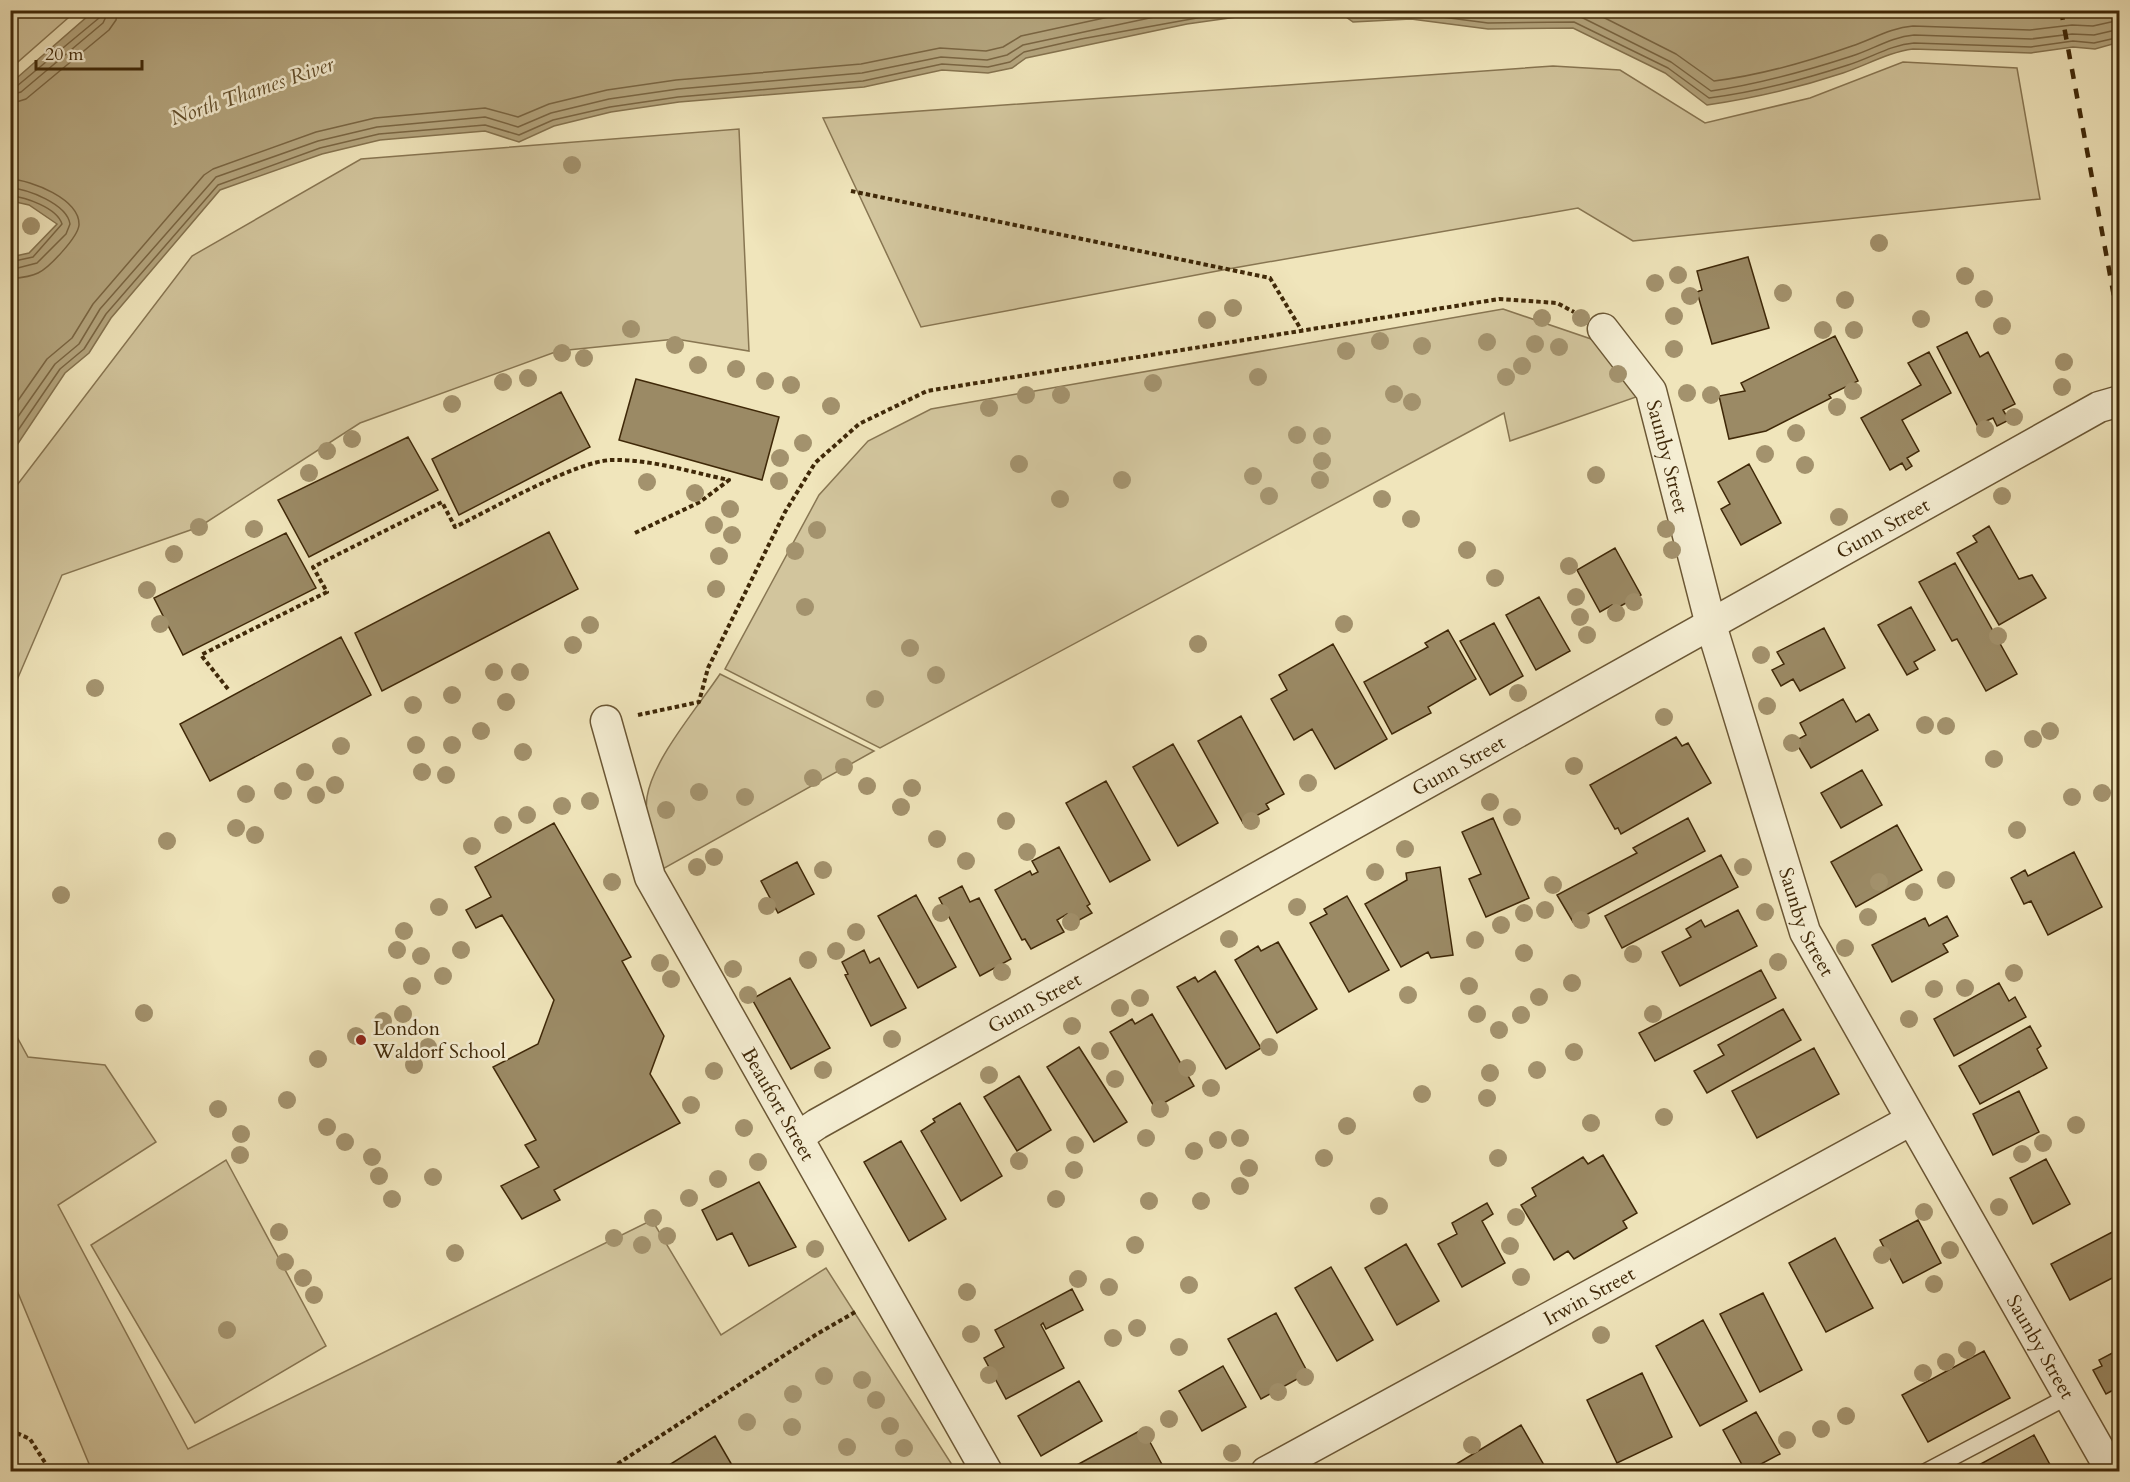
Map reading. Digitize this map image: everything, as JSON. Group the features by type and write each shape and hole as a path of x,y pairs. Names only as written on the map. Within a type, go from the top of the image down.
{"street":[{"name":"Saunby Street","path":"1603,329 1651,391 1711,625 1804,932 2112,1472"},
{"name":"Gunn Street","path":"798,1137 817,1124 2099,407 2120,400"},
{"name":"Beaufort Street","path":"606,721 650,877 987,1472"},
{"name":"Irwin Street","path":"1266,1472 1911,1120"}],"lane":[{"path":"1925,1472 2069,1396"}],"path":[{"path":"851,191 1270,278 1302,331"},
{"path":"606,721 699,702 708,668 785,512 815,463 859,424 927,391 1499,299 1557,303 1603,329"},
{"path":"228,689 201,655 327,592 313,567 442,502 455,527 583,466 610,460 655,463 729,480 700,502 635,533"},
{"path":"605,1472 817,1334 888,1295"},
{"path":"10,1430 30,1439 51,1472"}],"shaded area":[{"path":"11,10 76,10 76,11 11,68"},
{"path":"1903,62 2017,68 2040,199 1633,241 1578,208 1228,269 921,327 823,118 1553,66 1620,70 1705,123 1810,98"},
{"path":"739,129 749,351 676,339 558,351 360,423 199,527 62,575 11,694 11,493 192,256 361,159"},
{"path":"1503,309 1594,340 1639,396 1510,441 1504,413 880,748 725,669 819,495 868,441 931,409"},
{"path":"720,674 874,751 661,870 648,825 646,806 651,782 667,750"},
{"path":"10,1024 28,1057 105,1065 156,1142 58,1205 188,1449 652,1220 721,1335 826,1268 956,1471 92,1471 11,1276"},
{"path":"226,1160 326,1346 195,1423 91,1245"}],"water":[{"name":"North Thames River","path":"2119,10 2120,42 2095,49 2073,47 2031,53 1913,49 1809,83 1759,96 1707,105 1665,73 1573,28 1488,29 1411,19 1353,22 1346,17 1265,13 1187,24 1026,58 1012,68 988,73 942,70 864,87 679,102 611,112 554,126 519,142 485,131 380,140 322,154 220,190 111,318 89,353 65,373 11,454 11,257 29,253 57,224 29,205 11,201 11,83 88,16 100,11"}],"building":[{"path":"1748,257 1769,328 1712,344 1697,292 1702,290 1697,271"},
{"path":"1967,332 1980,357 1988,352 2015,404 2003,410 2009,420 1997,426 1993,418 1977,425 1937,347"},
{"path":"1835,336 1858,381 1829,395 1831,398 1766,431 1729,439 1719,396 1745,391 1741,383"},
{"path":"1929,352 1951,393 1902,420 1919,451 1907,458 1912,466 1906,470 1902,463 1890,470 1861,418 1921,385 1908,363"},
{"path":"636,379 779,417 762,480 619,440"},
{"path":"561,392 590,447 459,515 432,459"},
{"path":"408,437 438,490 309,557 278,500"},
{"path":"1749,464 1781,523 1741,545 1721,509 1730,504 1718,482"},
{"path":"1989,526 2019,579 2032,575 2046,598 1999,625 1957,553 1977,542 1973,536"},
{"path":"549,532 578,589 382,691 355,633"},
{"path":"286,533 316,588 183,655 154,598"},
{"path":"1615,548 1641,595 1615,609 1612,605 1600,612 1577,570"},
{"path":"1955,563 2017,674 1986,691 1957,639 1952,641 1919,582"},
{"path":"1539,597 1570,651 1536,670 1506,615"},
{"path":"1911,607 1935,650 1914,662 1918,669 1907,675 1878,625"},
{"path":"1494,623 1523,676 1490,695 1460,641"},
{"path":"1824,628 1845,668 1800,691 1793,679 1781,686 1772,670 1784,664 1777,652"},
{"path":"1448,630 1476,679 1428,707 1431,713 1392,734 1364,682 1428,647 1425,643"},
{"path":"341,637 371,695 210,781 180,724"},
{"path":"1333,644 1387,739 1335,769 1312,729 1294,740 1271,699 1287,690 1279,675"},
{"path":"1843,699 1856,722 1869,714 1878,730 1811,768 1795,741 1806,735 1800,723"},
{"path":"1241,716 1284,794 1266,804 1269,809 1243,823 1198,741"},
{"path":"1676,737 1682,746 1688,743 1711,783 1621,834 1618,828 1615,829 1590,785"},
{"path":"1173,744 1218,823 1178,846 1133,767"},
{"path":"1862,770 1882,805 1841,828 1821,793"},
{"path":"1106,781 1150,860 1110,882 1066,803"},
{"path":"1493,818 1529,898 1486,917 1469,879 1481,874 1462,832"},
{"path":"1688,818 1705,851 1573,922 1557,895 1637,853 1633,848"},
{"path":"554,823 631,957 622,961 664,1036 650,1074 680,1123 554,1190 560,1200 522,1219 501,1186 539,1167 525,1145 536,1140 493,1067 538,1044 554,1000 502,915 476,928 466,910 491,897 475,867"},
{"path":"1897,825 1922,870 1856,907 1831,862"},
{"path":"1059,847 1090,904 1087,906 1092,913 1072,924 1067,914 1057,920 1064,932 1031,949 1025,939 1022,940 995,890 1030,871 1032,875 1038,872 1032,861"},
{"path":"2074,852 2102,907 2048,935 2031,901 2024,904 2011,878 2025,870 2028,876"},
{"path":"1721,855 1738,887 1622,948 1605,916"},
{"path":"797,862 814,894 778,913 761,881"},
{"path":"1440,867 1453,955 1431,958 1428,952 1401,967 1365,904 1407,880 1406,873"},
{"path":"962,886 970,902 979,898 1011,959 980,976 939,898"},
{"path":"916,895 956,967 918,988 878,916"},
{"path":"1347,896 1389,970 1349,992 1310,923 1327,914 1324,909"},
{"path":"1738,910 1757,946 1680,986 1662,952 1691,937 1686,929 1701,920 1705,927"},
{"path":"1947,916 1958,936 1943,944 1948,952 1892,982 1872,945 1925,918 1929,926"},
{"path":"1278,942 1317,1009 1277,1033 1235,960 1258,946 1261,951"},
{"path":"864,950 870,963 879,958 906,1008 871,1026 845,975 848,974 842,962"},
{"path":"1761,970 1776,998 1655,1061 1639,1033"},
{"path":"1215,971 1261,1048 1226,1069 1177,987 1195,977 1198,982"},
{"path":"790,978 830,1048 791,1069 752,999"},
{"path":"1999,983 2009,1001 2015,997 2026,1017 1954,1056 1934,1019"},
{"path":"1783,1009 1801,1040 1707,1093 1694,1071 1724,1055 1718,1045"},
{"path":"1152,1014 1194,1086 1155,1108 1110,1032 1132,1019 1135,1024"},
{"path":"2030,1026 2041,1046 2037,1049 2047,1068 1980,1104 1959,1066"},
{"path":"1079,1047 1127,1122 1094,1142 1047,1067"},
{"path":"1814,1048 1839,1094 1757,1138 1732,1091"},
{"path":"1019,1076 1051,1130 1017,1151 984,1097"},
{"path":"2019,1091 2039,1132 1993,1155 1973,1114"},
{"path":"960,1103 1002,1176 961,1201 921,1131 935,1122 933,1119"},
{"path":"901,1141 946,1219 909,1241 864,1162"},
{"path":"1603,1155 1637,1213 1623,1221 1627,1228 1574,1259 1568,1251 1554,1260 1521,1205 1536,1196 1532,1188 1583,1157 1588,1164"},
{"path":"2046,1159 2070,1204 2033,1224 2010,1178"},
{"path":"759,1182 796,1247 749,1266 732,1233 717,1240 702,1210"},
{"path":"1487,1203 1493,1214 1482,1221 1505,1263 1462,1287 1438,1244 1457,1234 1452,1223"},
{"path":"1918,1220 1941,1263 1903,1283 1880,1240"},
{"path":"2120,1228 2120,1274 2070,1300 2051,1264"},
{"path":"1835,1238 1873,1308 1826,1332 1789,1263"},
{"path":"1406,1244 1439,1301 1397,1325 1365,1268"},
{"path":"1331,1267 1373,1340 1337,1361 1295,1288"},
{"path":"1072,1289 1083,1310 1046,1329 1043,1323 1041,1325 1064,1368 1006,1399 984,1358 1004,1347 995,1330"},
{"path":"1763,1293 1802,1370 1760,1392 1720,1314"},
{"path":"1276,1313 1308,1373 1261,1399 1228,1339"},
{"path":"1703,1320 1747,1401 1700,1426 1656,1346"},
{"path":"2120,1349 2120,1392 2117,1388 2106,1394 2093,1370 2102,1366 2099,1360"},
{"path":"1984,1351 2010,1398 1928,1442 1902,1395"},
{"path":"1223,1366 1246,1407 1202,1431 1179,1391"},
{"path":"1642,1373 1672,1437 1617,1463 1587,1400"},
{"path":"1079,1381 1102,1421 1041,1456 1018,1416"},
{"path":"1756,1412 1780,1454 1746,1472 1723,1430"},
{"path":"1521,1425 1548,1472 1443,1472 1498,1439"},
{"path":"1143,1429 1165,1470 1163,1472 1064,1472"},
{"path":"2034,1435 2054,1472 1966,1472"},
{"path":"715,1436 736,1472 658,1472"}],"railway":[{"path":"2061,10 2120,329"}],"place":[{"name":"London Waldorf School","path":"361,1040"}]}
